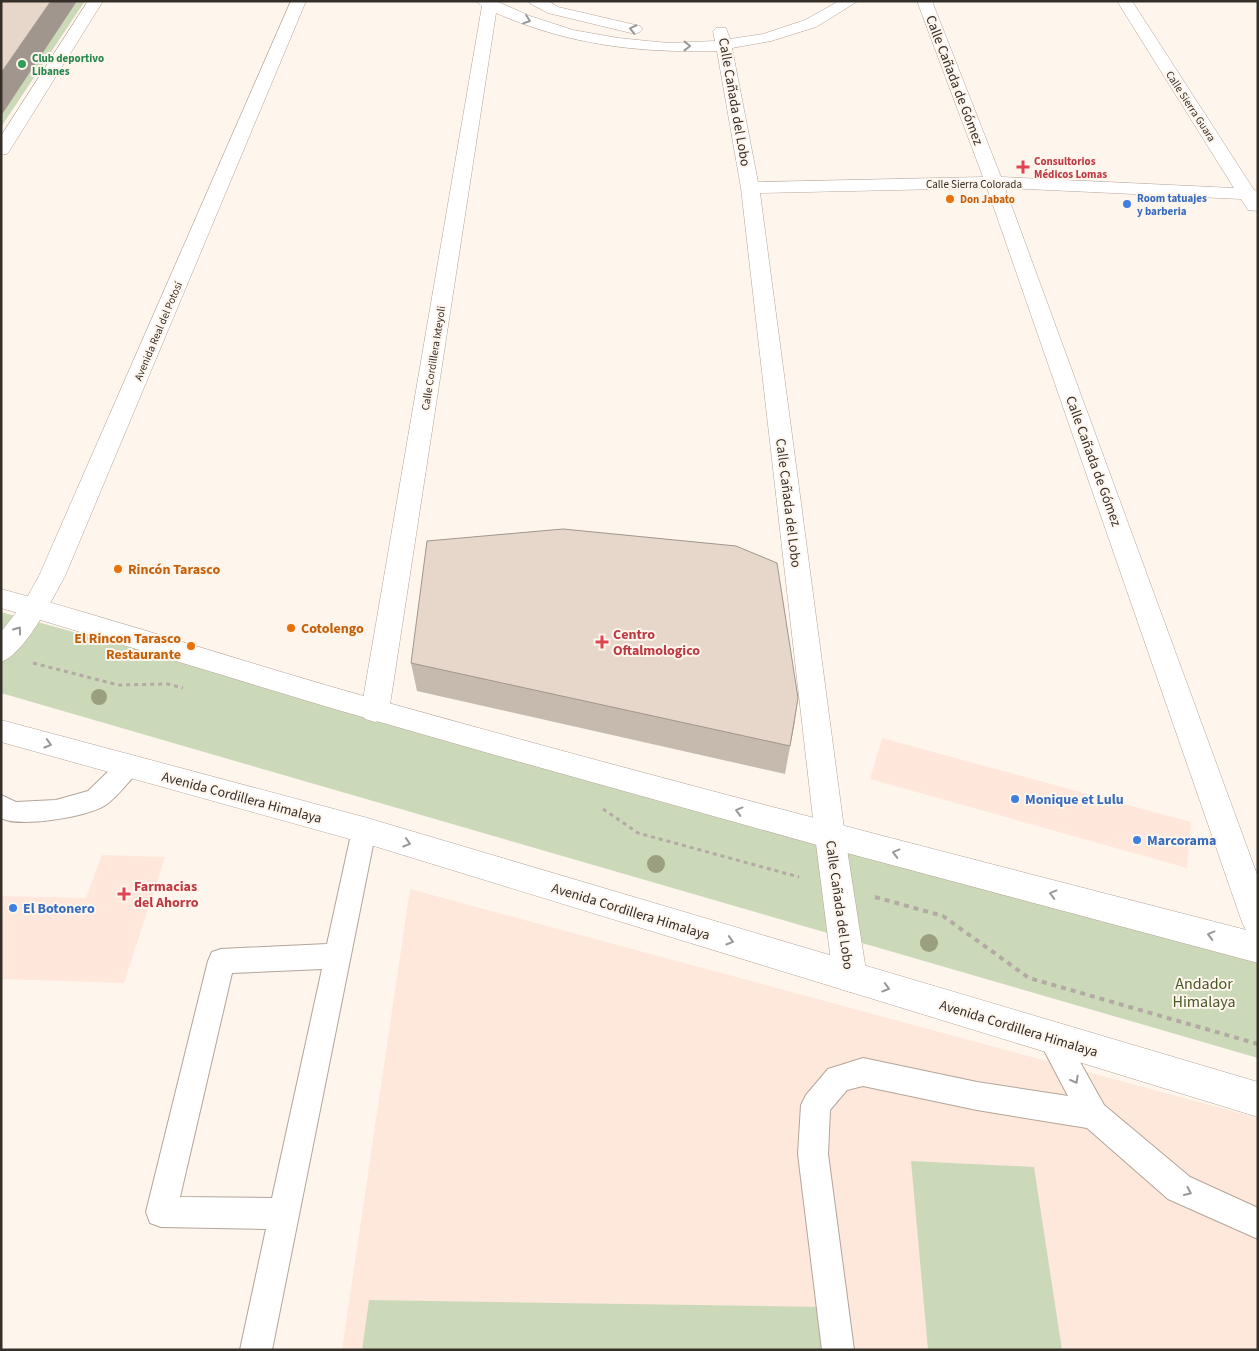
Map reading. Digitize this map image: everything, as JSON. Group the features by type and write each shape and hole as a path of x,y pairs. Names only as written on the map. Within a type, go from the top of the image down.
{"street":[{"path":"1,150 96,1"},
{"name":"Avenida Real del Potosí","path":"1,652 34,607 56,567 299,1"},
{"path":"536,1 553,10 642,31 652,31"},
{"path":"486,3 525,20 588,39 656,47 723,38 779,34 831,16 851,1"},
{"name":"Calle Cañada de Gómez","path":"924,1 994,182 1258,922"},
{"name":"Calle Sierra Guara","path":"1124,1 1253,196 1258,210"},
{"name":"Calle Cordillera Ixteyoli","path":"375,710 486,3"},
{"path":"678,32 723,38 782,18"},
{"name":"Calle Cañada del Lobo","path":"723,38 750,188 830,836 850,977"},
{"name":"Calle Sierra Colorada","path":"750,188 994,182 1253,196"},
{"path":"1,598 375,710 830,836 1258,948"},
{"name":"Avenida Cordillera Himalaya","path":"1,731 364,830 1258,1100"}],"lane":[{"path":"1,805 12,812 56,810 96,799 129,766"},
{"path":"256,1350 364,830"},
{"path":"284,1214 161,1212 222,961 338,956"},
{"path":"1051,1037 1094,1115 1179,1188 1258,1224"},
{"path":"838,1350 813,1154 816,1105 838,1079 863,1072 977,1096 1094,1115"}],"path":[{"path":"28,662 118,685 168,684 187,689"},
{"path":"598,805 638,833 943,916 1029,978 1258,1044"}],"shaded area":[{"path":"882,738 1191,822 1187,868 870,779"},
{"path":"102,855 165,857 124,983 1,979 1,896 86,898"},
{"path":"410,889 1258,1118 1258,1350 342,1350"}],"green space":[{"name":"Club deportivo Libanes","path":"1,1 85,1 1,127"},
{"name":"Andador Himalaya","path":"1,612 1258,957 1258,1058 1,693"},
{"path":"911,1161 1034,1167 1062,1350 928,1350"},
{"path":"369,1300 825,1307 828,1350 362,1350"}],"building":[{"path":"1,1 51,1 1,73"},
{"name":"Centro Oftalmologico","path":"563,529 736,546 777,563 798,698 790,746 411,663 427,541"}],"place":[{"name":"Club deportivo Libanes","path":"22,64"},
{"name":"Consultorios Médicos Lomas","path":"1023,167"},
{"name":"Don Jabato","path":"950,199"},
{"name":"Room tatuajes y barberia","path":"1127,204"},
{"name":"Rincón Tarasco","path":"118,569"},
{"name":"Cotolengo","path":"291,628"},
{"name":"Centro Oftalmologico","path":"602,642"},
{"name":"El Rincon Tarasco Restaurante","path":"191,646"},
{"name":"Monique et Lulu","path":"1015,799"},
{"name":"Marcorama","path":"1137,840"},
{"name":"Farmacias del Ahorro","path":"124,894"},
{"name":"El Botonero","path":"13,908"}]}
